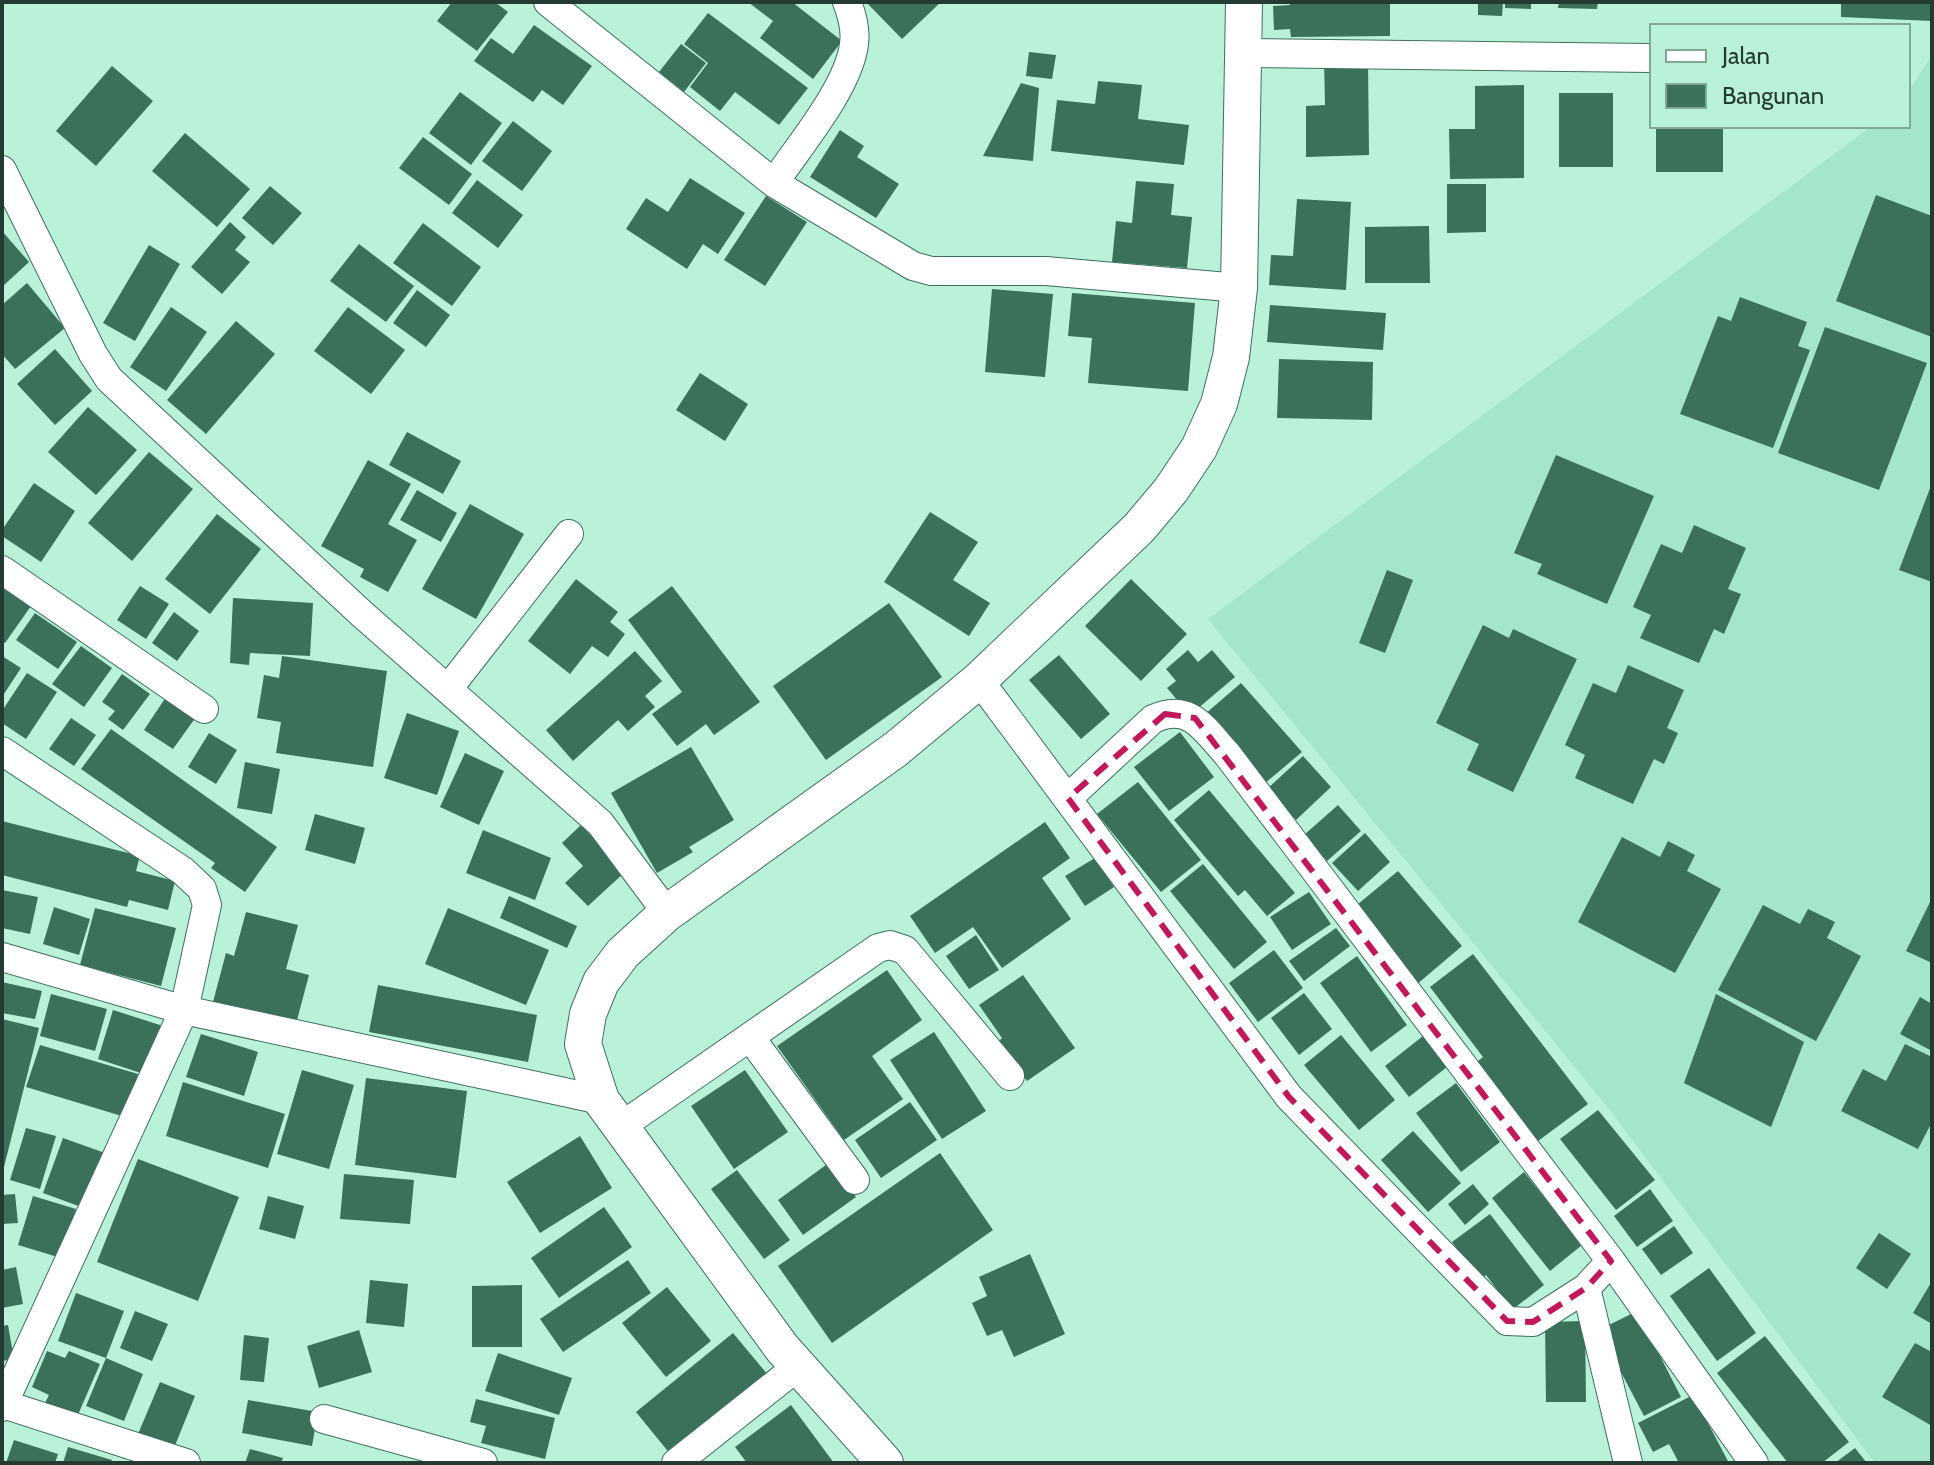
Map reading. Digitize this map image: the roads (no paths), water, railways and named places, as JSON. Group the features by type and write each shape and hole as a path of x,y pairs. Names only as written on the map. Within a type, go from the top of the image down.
{"street":[{"path":"548,2 774,183 913,266 931,271 1046,271 1239,288"},
{"path":"774,183 835,93 848,67 855,41 847,2"},
{"path":"885,1463 797,1367 610,1113 583,1044 588,1014 601,982 623,953 667,913 896,749 979,680 1139,528 1171,490 1199,448 1219,404 1231,357 1239,288 1244,2"},
{"path":"1243,53 1650,58"},
{"path":"2,170 93,354 109,379 362,614 600,823 667,913"},
{"path":"448,689 569,534"},
{"path":"2,570 204,709"},
{"path":"979,680 1289,1097 1507,1321 1533,1322 1586,1288 1611,1261"},
{"path":"1068,798 1153,719 1165,714 1195,718 1227,754 1611,1261 1754,1463"},
{"path":"2,751 183,871 202,889 207,905 184,1010 3,1405 186,1463"},
{"path":"2,957 184,1010 610,1113 750,1037 878,948 890,945 905,950 1010,1076"},
{"path":"750,1037 855,1180"},
{"path":"1586,1288 1628,1463"},
{"path":"676,1463 797,1367"},
{"path":"324,1419 483,1463"}]}
